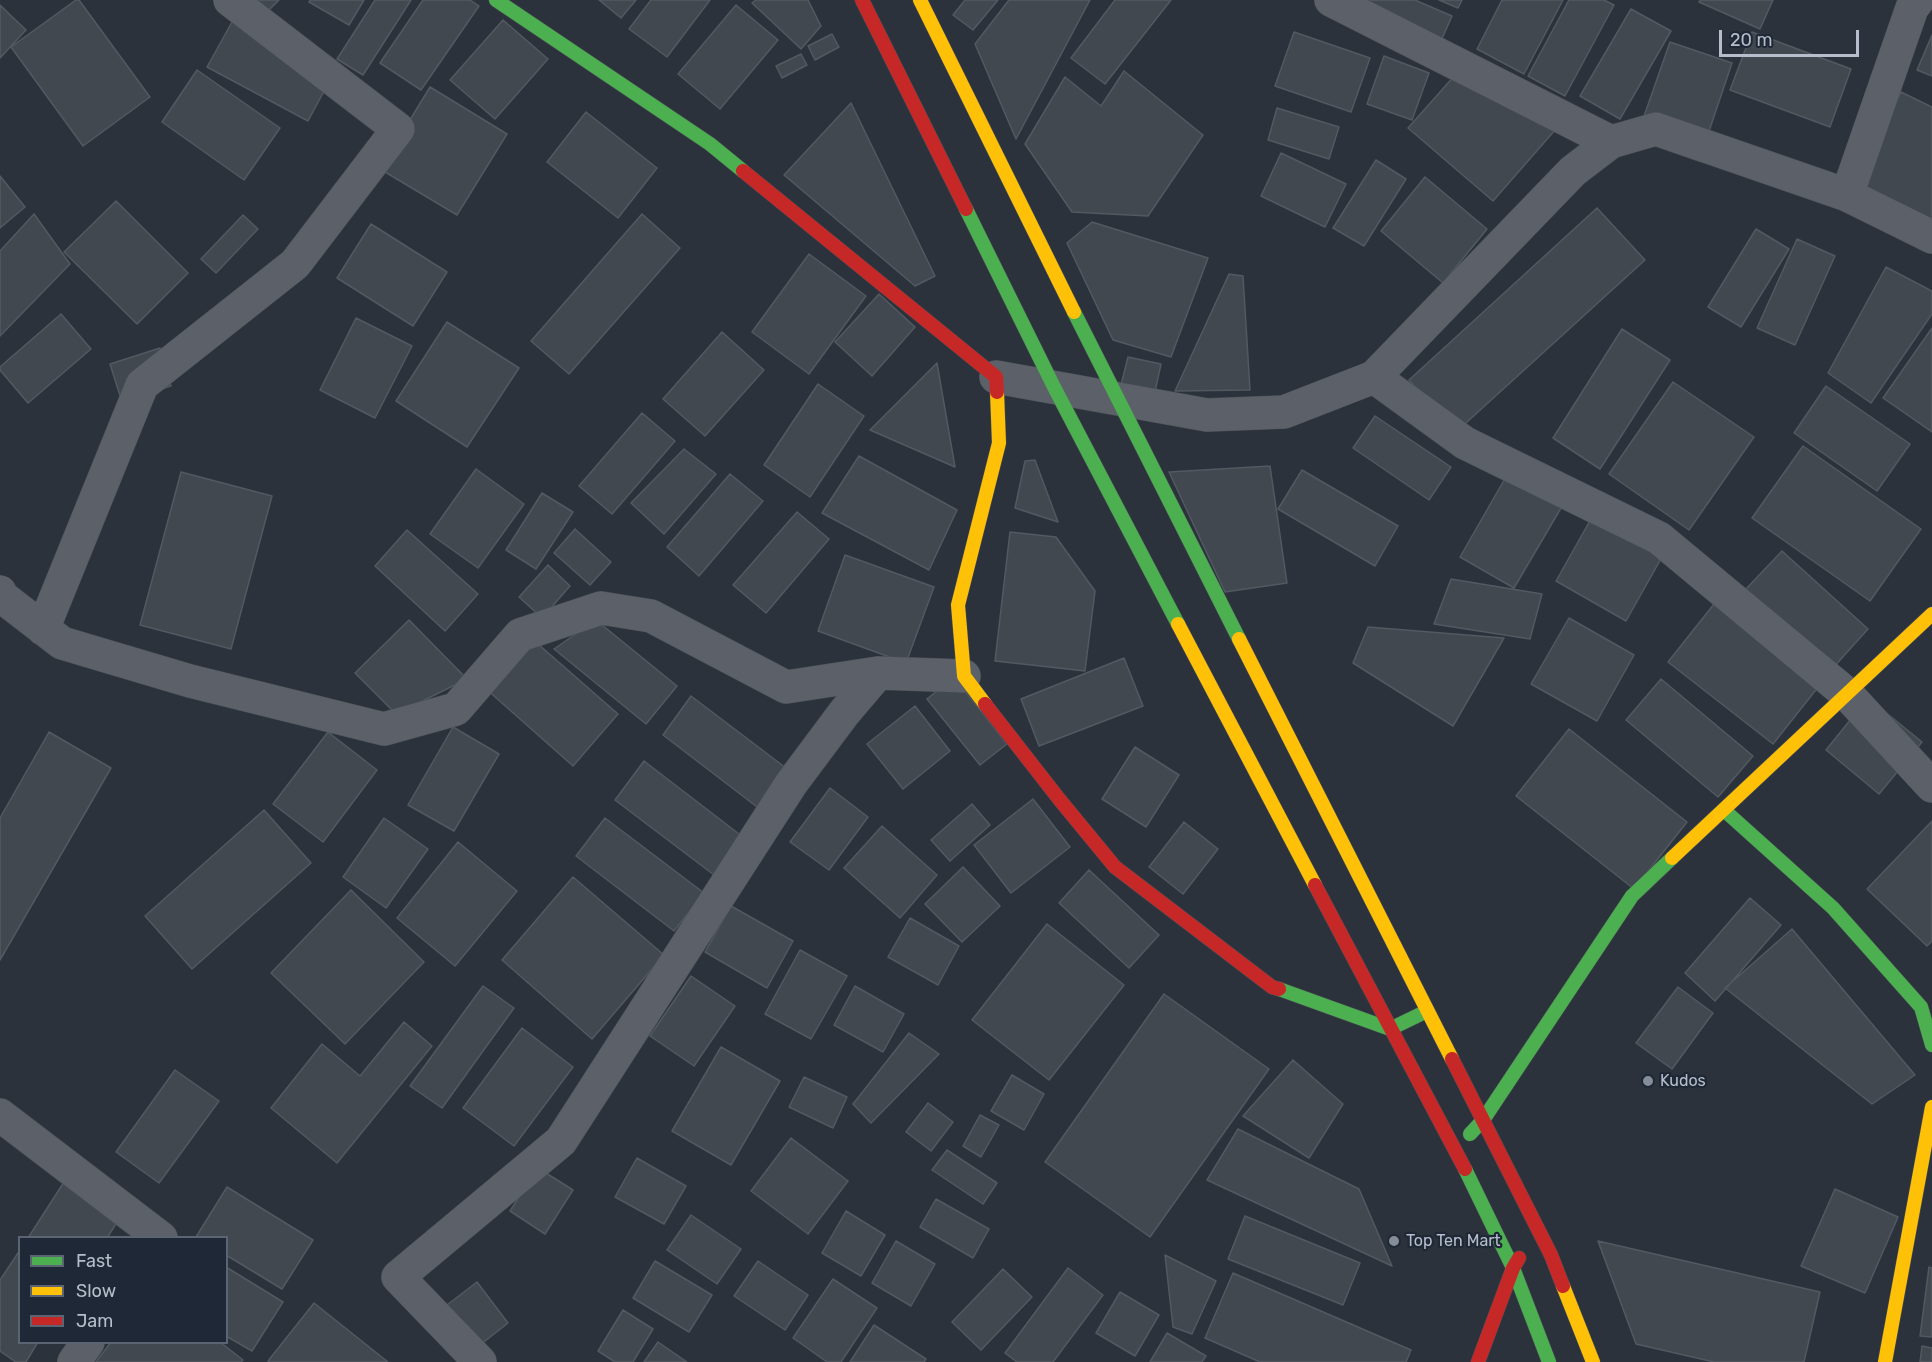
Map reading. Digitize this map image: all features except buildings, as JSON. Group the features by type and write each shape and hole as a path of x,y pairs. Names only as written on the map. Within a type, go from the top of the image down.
{"main road":[{"path":"496,0 710,144 996,377 999,443 958,605 964,676 1059,800 1115,867 1272,987 1390,1029 1427,1011"},
{"path":"862,0 1054,387 1455,1150 1513,1268 1549,1362"},
{"path":"920,0 1117,399 1483,1120 1533,1241 1551,1255 1593,1362"},
{"path":"1455,1150 1483,1120 1632,896 1932,614"},
{"path":"1724,810 1833,908 1921,1007 1932,1045"},
{"path":"1885,1362 1932,1107"},
{"path":"1478,1362 1513,1268 1533,1241"}],"street":[{"path":"43,629 142,385 295,264 398,129 230,0"},
{"path":"1331,0 1611,142"},
{"path":"1847,195 1912,8 1918,0"},
{"path":"996,377 1207,415 1284,412 1374,377 1573,171 1611,142 1656,129 1847,195 1932,237"},
{"path":"1374,377 1465,443 1659,538 1847,694 1932,786"},
{"path":"0,592 1,596 62,643 190,681 384,729 456,709 520,635 601,608 651,616 786,687 878,673 964,676"},
{"path":"480,1362 398,1277 561,1141 791,784 844,713 878,673"},
{"path":"0,1115 158,1236"},
{"path":"74,1362 87,1344"}],"traffic: fast":[{"path":"496,0 710,144 743,171"},
{"path":"966,209 1054,387 1178,624"},
{"path":"1074,312 1239,639"},
{"path":"1724,810 1833,908 1921,1007 1932,1045"},
{"path":"1470,1134 1483,1120 1632,896 1672,858"},
{"path":"1279,989 1390,1029 1427,1011"},
{"path":"1465,1169 1513,1268 1549,1362"}],"traffic: slow":[{"path":"920,0 1074,312"},
{"path":"985,704 964,676 958,605 999,443 997,392"},
{"path":"1672,858 1932,614"},
{"path":"1178,624 1315,885"},
{"path":"1239,639 1452,1059"},
{"path":"1885,1362 1932,1107"},
{"path":"1563,1286 1593,1362"}],"traffic: jam":[{"path":"862,0 966,209"},
{"path":"743,171 996,377 997,392"},
{"path":"985,704 1115,867 1272,987 1279,989"},
{"path":"1315,885 1465,1169"},
{"path":"1452,1059 1551,1255 1563,1286"},
{"path":"1478,1362 1513,1268 1519,1258"}],"place":[{"name":"Kudos","path":"1648,1081"},
{"name":"Top Ten Mart","path":"1394,1241"}]}
